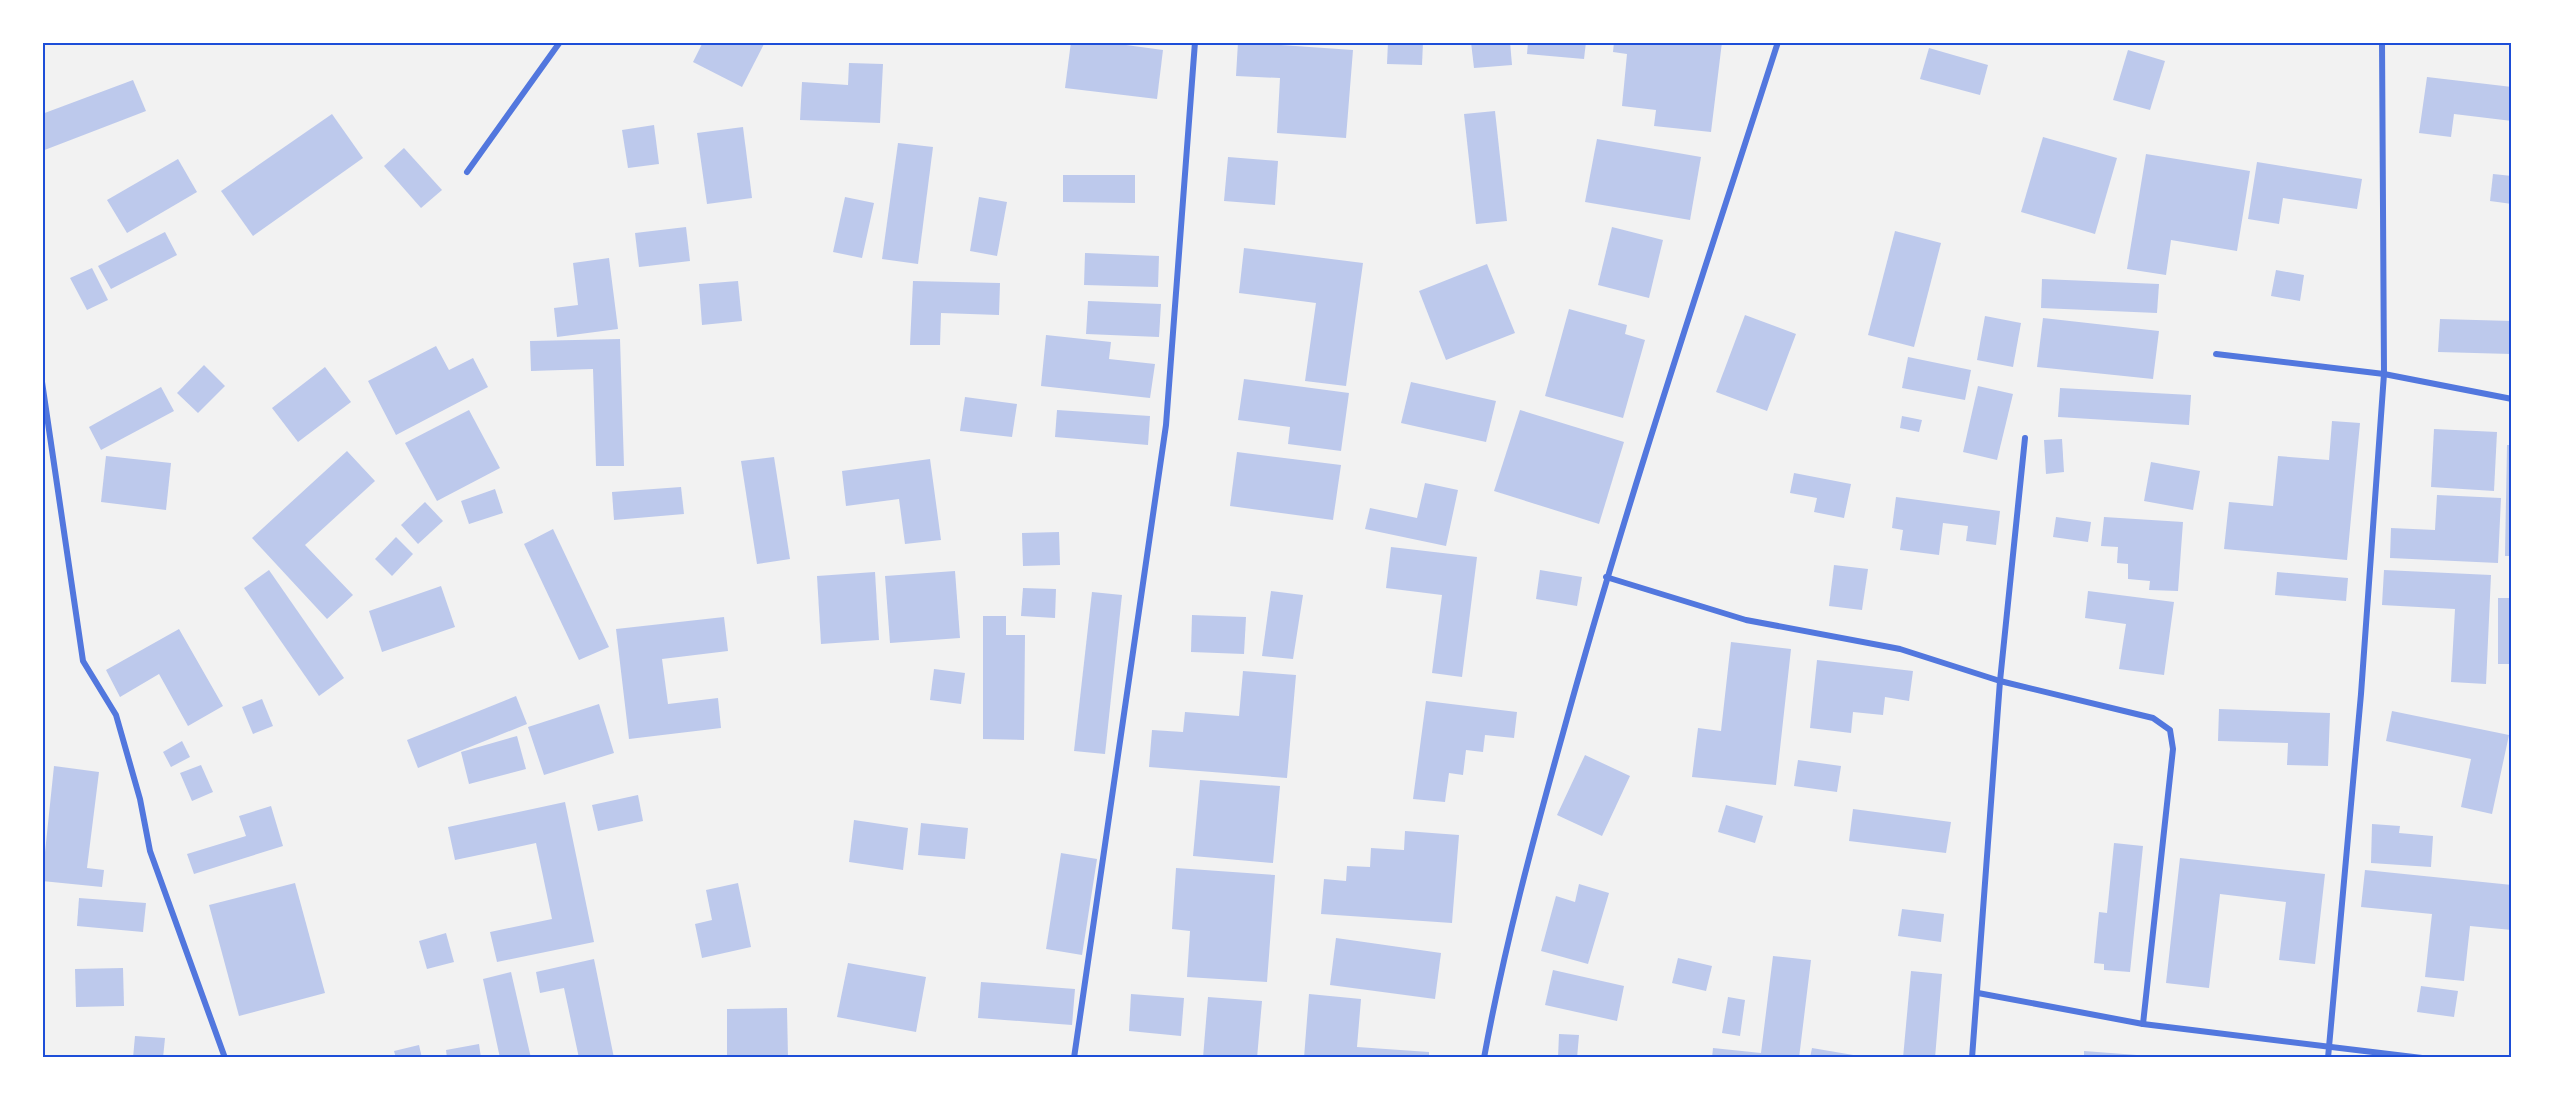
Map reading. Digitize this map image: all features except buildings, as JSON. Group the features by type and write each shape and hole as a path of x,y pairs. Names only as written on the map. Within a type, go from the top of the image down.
{"street":[{"path":"467,172 560,42"},
{"path":"1074,1058 1166,425 1195,42"},
{"path":"1484,1058 1509,939 1606,577 1778,42"},
{"path":"2328,1058 2361,694 2384,374 2382,42"},
{"path":"42,274 42,365"},
{"path":"2216,354 2384,374 2512,399"},
{"path":"42,382 83,662 116,715 140,799 150,851 225,1058"},
{"path":"1972,1058 2000,681 2025,438"},
{"path":"1606,577 1746,620 1900,649 2000,681 2153,718 2170,730 2173,749 2143,1024"},
{"path":"1978,993 2143,1024 2422,1058"}]}
